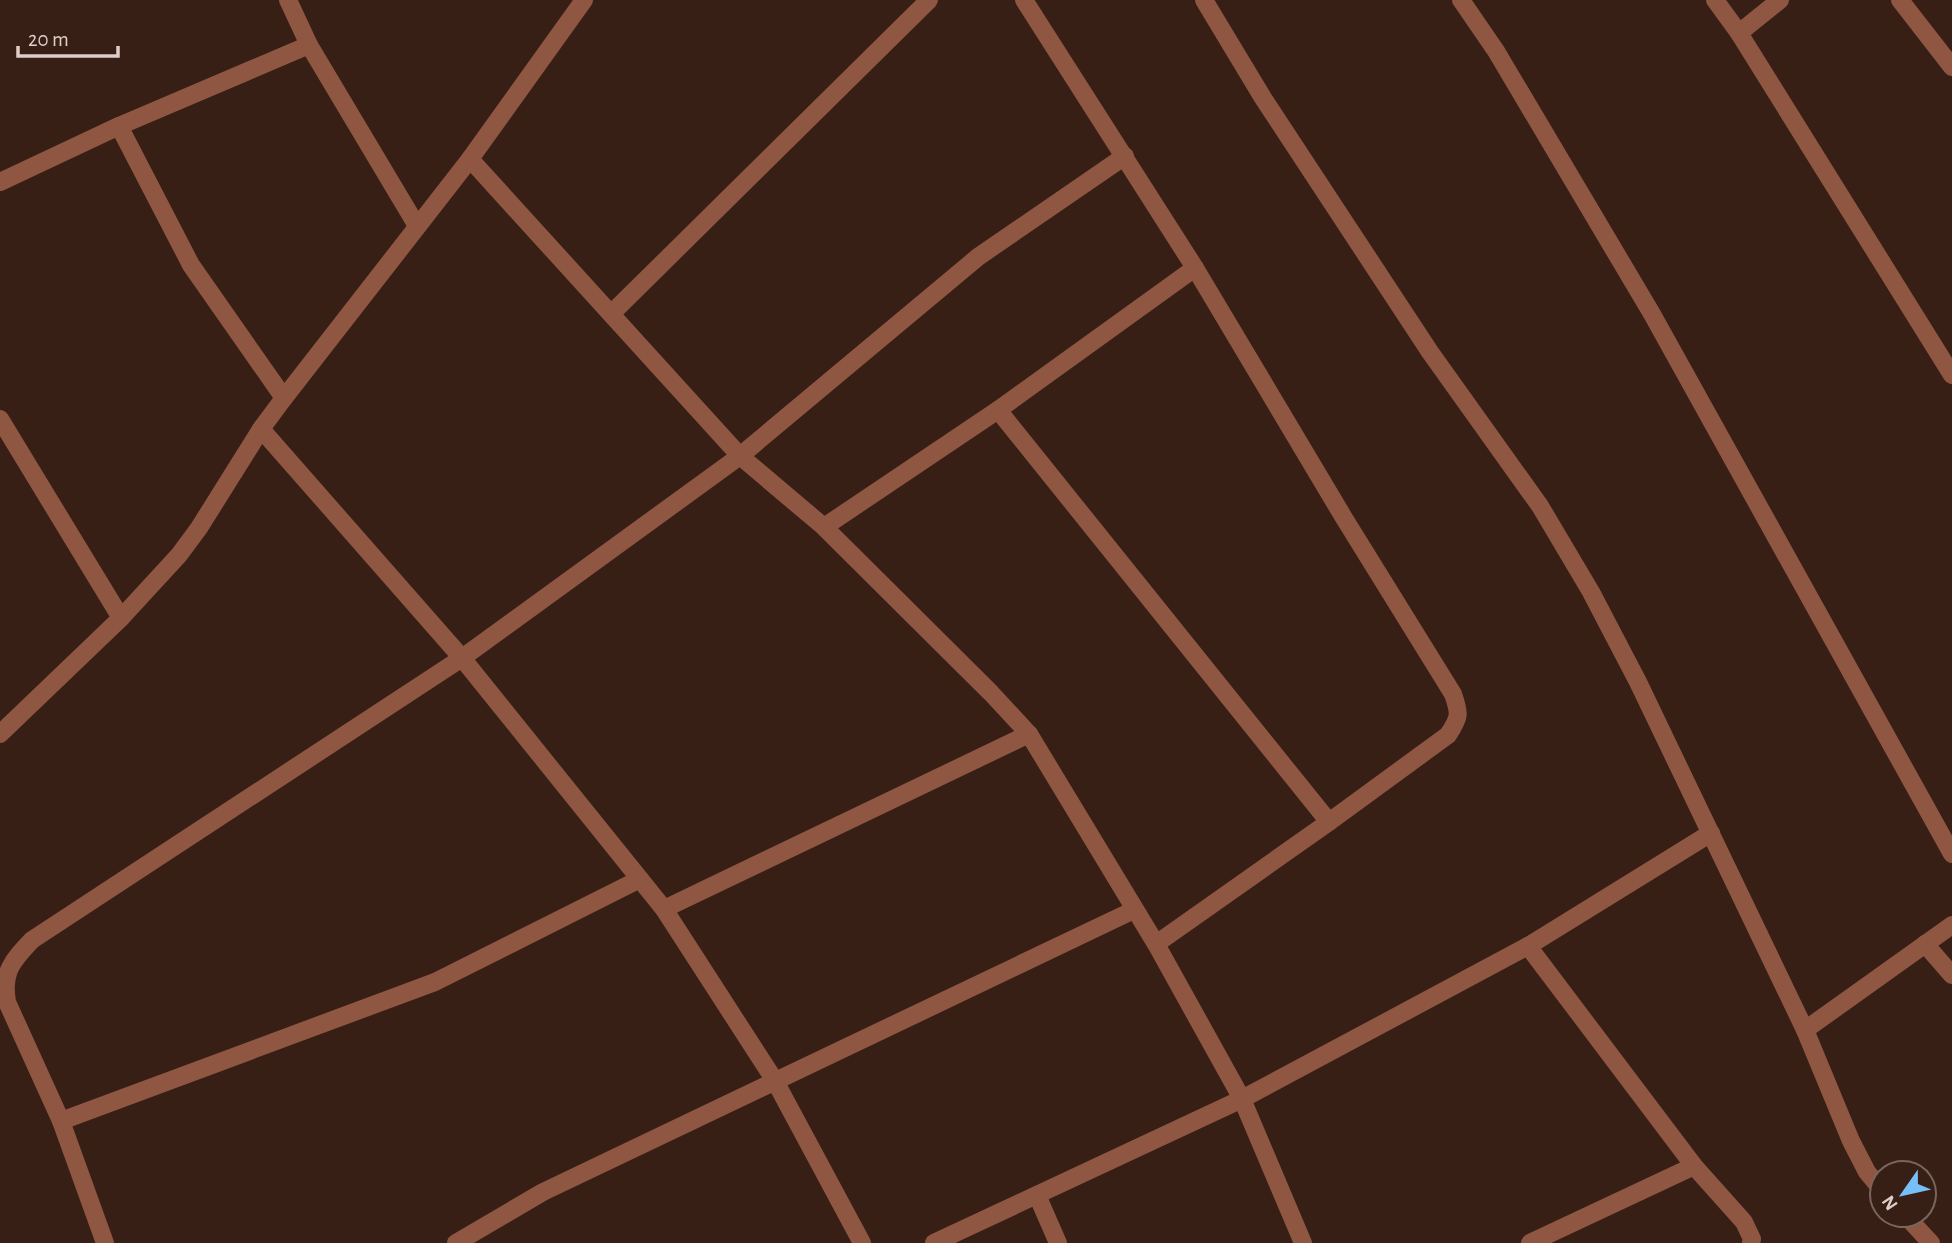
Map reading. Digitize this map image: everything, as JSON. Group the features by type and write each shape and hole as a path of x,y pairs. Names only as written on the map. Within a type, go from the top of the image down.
{"street":[{"path":"288,0 309,45 417,226"},
{"path":"0,734 121,618 186,546 261,429 470,159 584,0"},
{"path":"612,313 929,0"},
{"path":"1024,0 1195,268 1453,694 1459,712 1457,721 1448,734 1156,944"},
{"path":"1204,0 1263,98 1430,352 1540,506 1591,592 1632,671 1805,1030 1851,1141 1868,1173"},
{"path":"1461,0 1496,51 1651,314 1952,854"},
{"path":"1716,0 1952,375"},
{"path":"1739,33 1780,0"},
{"path":"1900,0 1952,66"},
{"path":"0,182 119,126 309,45"},
{"path":"119,126 191,265 284,398"},
{"path":"105,1243 61,1121 7,1002 7,975 14,958 32,940 462,658 740,456 978,257 1125,156"},
{"path":"470,159 740,456 824,527 1029,734 1156,944 1242,1099 1303,1243"},
{"path":"824,527 998,410 1195,268"},
{"path":"998,410 1329,822"},
{"path":"0,419 121,618"},
{"path":"261,429 462,658 664,909 775,1081 862,1243"},
{"path":"664,909 1029,734"},
{"path":"934,1243 1242,1099 1528,946 1711,833"},
{"path":"61,1121 435,982 640,879"},
{"path":"456,1243 543,1192 1134,910"},
{"path":"1805,1030 1952,925"},
{"path":"1925,944 1952,975"},
{"path":"1528,946 1694,1166 1744,1222 1752,1239 1751,1243"},
{"path":"1530,1243 1694,1166"},
{"path":"1037,1195 1058,1243"},
{"path":"1918,1229 1931,1243"}]}
